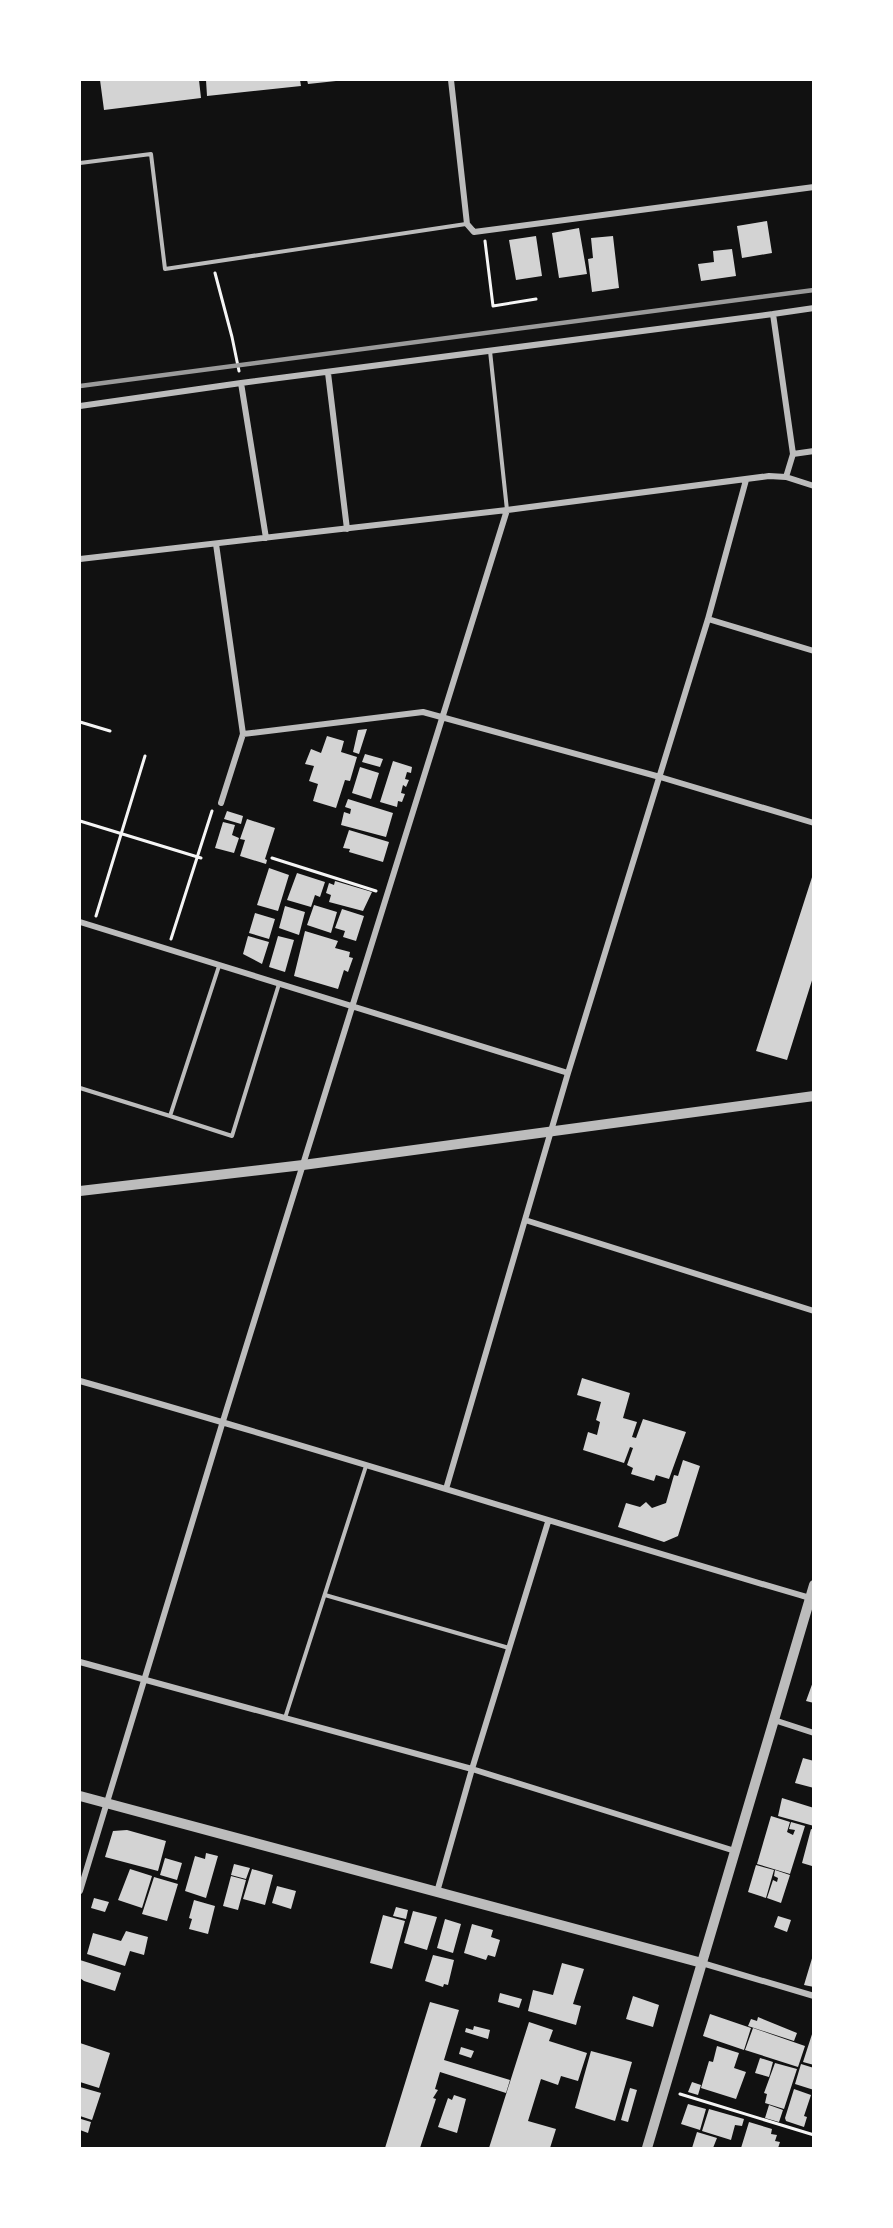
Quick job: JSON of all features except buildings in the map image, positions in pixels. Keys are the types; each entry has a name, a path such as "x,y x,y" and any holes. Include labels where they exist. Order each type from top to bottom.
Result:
{"street":[{"path":"451,80 467,224 474,232 813,187"},
{"path":"80,406 813,308"},
{"path":"773,314 793,454 786,477"},
{"path":"328,373 347,529"},
{"path":"241,384 266,538"},
{"path":"793,454 813,451"},
{"path":"80,559 746,480 786,477 813,486"},
{"path":"446,1489 568,1073 708,619 746,480"},
{"path":"80,1891 223,1421 354,1007 507,510"},
{"path":"216,544 243,734 221,803"},
{"path":"708,619 813,651"},
{"path":"243,734 423,712 660,777 813,823"},
{"path":"80,922 568,1073"},
{"path":"80,1191 303,1165 813,1096"},
{"path":"525,1220 813,1311"},
{"path":"80,1381 223,1421 548,1522 810,1598"},
{"path":"437,1892 472,1769 548,1522"},
{"path":"647,2148 813,1585"},
{"path":"80,1662 472,1769 735,1851"},
{"path":"774,1719 813,1732"},
{"path":"80,1796 702,1963 813,1996"}],"lane":[{"path":"80,164 151,154 165,269 467,224"},
{"path":"490,351 507,510"},
{"path":"170,1116 219,966"},
{"path":"80,1088 231,1136 279,984"},
{"path":"285,1718 366,1466"},
{"path":"325,1595 509,1648"}],"path":[{"path":"484,231 493,306 536,299"},
{"path":"212,262 232,337 241,384"},
{"path":"80,722 110,731"},
{"path":"93,926 145,756"},
{"path":"167,949 215,804 221,803"},
{"path":"80,821 199,858"},
{"path":"272,858 388,895"},
{"path":"680,2094 813,2135"}],"railway":[{"path":"80,386 814,290"}]}
